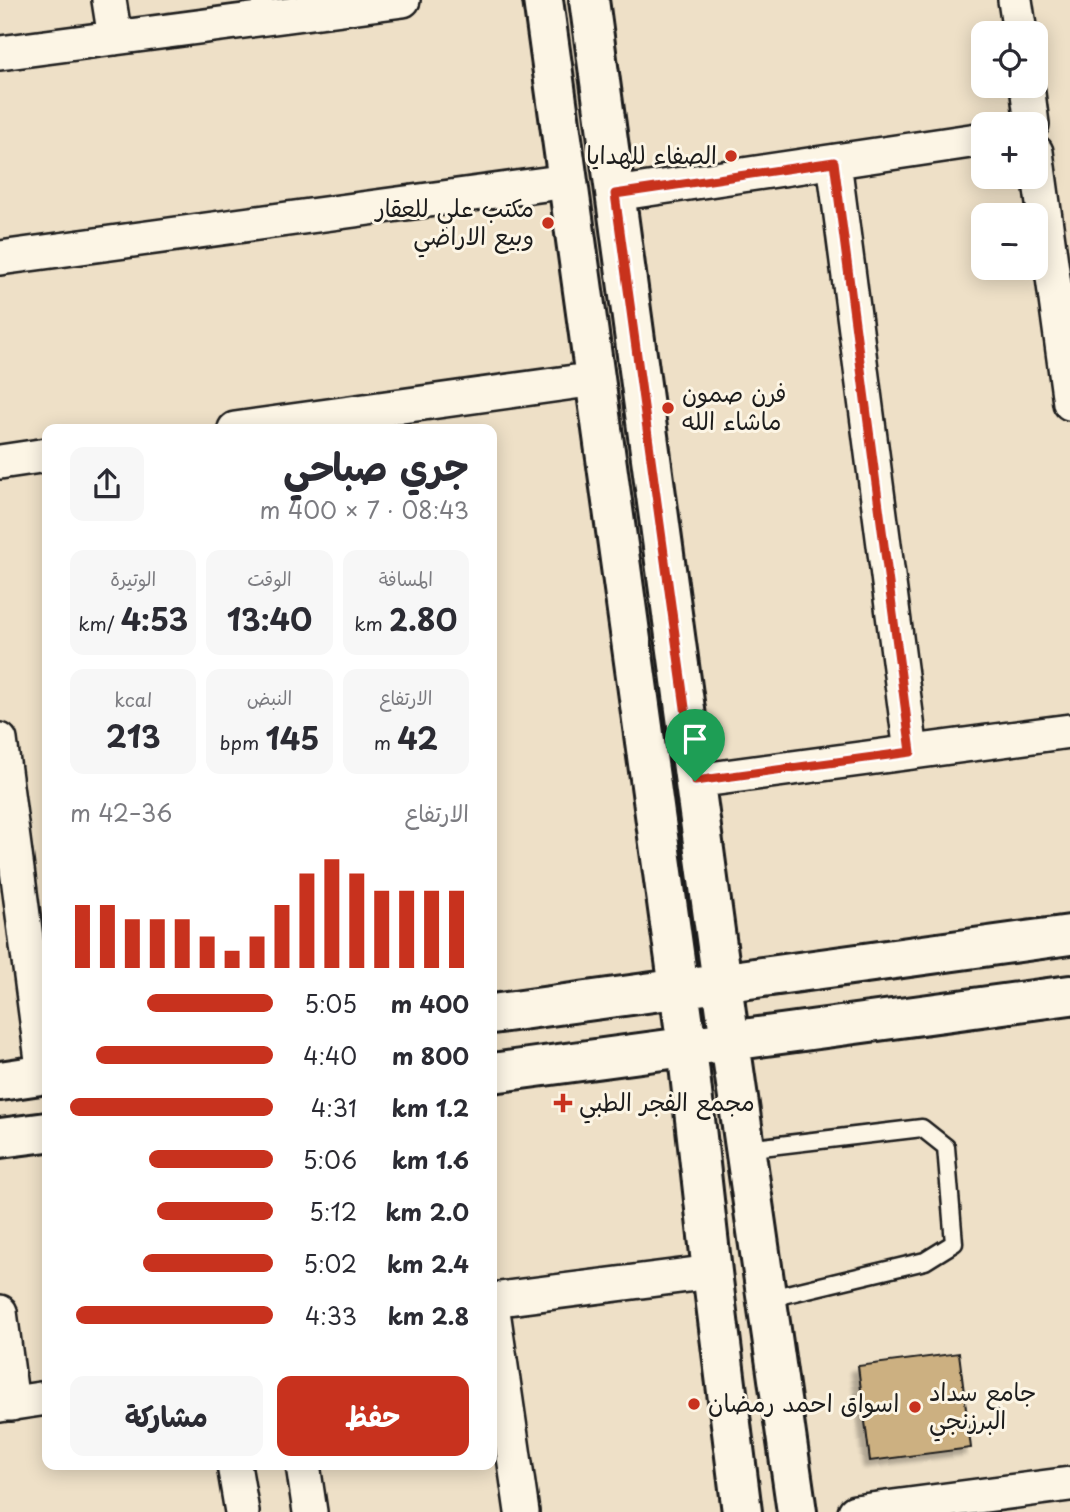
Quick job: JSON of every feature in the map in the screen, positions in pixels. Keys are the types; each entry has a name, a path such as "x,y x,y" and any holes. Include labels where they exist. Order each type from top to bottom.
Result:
{"street":[{"path":"110,0 115,38"},
{"path":"0,53 316,6 403,0"},
{"path":"544,0 687,1047 742,1512"},
{"path":"589,0 730,1042 797,1512"},
{"path":"1015,0 1018,21"},
{"path":"615,194 971,141"},
{"path":"834,162 911,752"},
{"path":"0,258 568,181"},
{"path":"1041,189 1070,403"},
{"path":"309,424 369,420 596,379"},
{"path":"0,462 42,456"},
{"path":"695,781 1070,731"},
{"path":"0,740 8,866 42,1052"},
{"path":"497,1013 1070,935"},
{"path":"497,1072 1070,995"},
{"path":"0,1081 42,1075"},
{"path":"0,1138 42,1133"},
{"path":"497,1301 712,1272"},
{"path":"0,1311 6,1405 42,1399"},
{"path":"497,1337 522,1512"},
{"path":"235,1470 242,1512"},
{"path":"304,1470 310,1512"},
{"path":"855,1512 1070,1484"}],"lane":[{"path":"745,1149 922,1128 946,1147 954,1243 925,1261 766,1299"}],"building":[{"name":"جامع سداد البرزنجي","path":"959,1353 971,1448 870,1461 858,1366"}],"place":[{"name":"الصفاء للهدايا","path":"731,156"},
{"name":"مكتب علي للعقار وبيع الاراضي","path":"548,223"},
{"name":"فرن صمون ماشاء الله","path":"668,408"},
{"name":"مجمع الفجر الطبي","path":"563,1103"},
{"name":"اسواق احمد رمضان","path":"694,1404"},
{"name":"جامع سداد البرزنجي","path":"915,1407"}],"route":[{"path":"834,162 911,752 695,781 615,194 834,162"}]}
